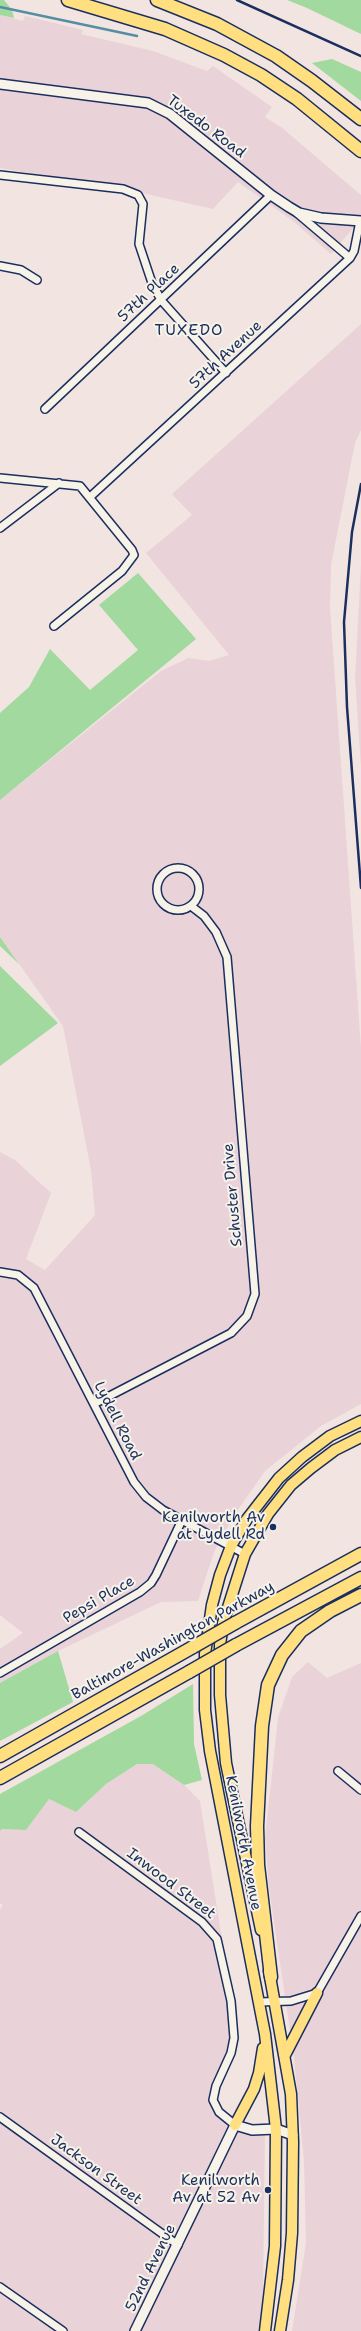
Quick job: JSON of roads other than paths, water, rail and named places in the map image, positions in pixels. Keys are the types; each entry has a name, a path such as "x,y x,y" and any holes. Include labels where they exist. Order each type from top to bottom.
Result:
{"highway":[{"path":"68,0 165,29 224,55 261,75 297,100 361,152"},
{"path":"157,0 217,24 270,52 312,81 361,120"},
{"name":"Baltimore-Washington Parkway","path":"0,1756 361,1554"},
{"path":"0,1778 236,1645 361,1578"},
{"path":"270,1977 258,1865 257,1826 262,1726 268,1685 282,1655 301,1631 330,1611 361,1595"}],"main road":[{"name":"Tuxedo Road","path":"0,84 142,102 159,108 196,134 271,195 293,209 321,218 360,221"},
{"name":"Kenilworth Avenue","path":"265,2331 275,2246 276,2129 265,2034 210,1751 205,1710 205,1662 209,1622 220,1575 231,1546 263,1497 302,1457 330,1436 361,1421"},
{"name":"Kenilworth Avenue","path":"280,2331 288,2280 291,2241 293,2135 291,2094 276,2002 226,1763 220,1695 220,1645 223,1623 245,1554 268,1514 291,1485 335,1450 361,1437"},
{"path":"285,2055 317,1993"},
{"path":"265,2034 260,2073 254,2089 235,2125 252,2130 276,2129 293,2135"},
{"name":"52nd Avenue","path":"135,2331 235,2125"}],"street":[{"path":"0,175 123,189 138,195 143,204 140,225 141,252 148,275 161,300 226,373"},
{"name":"57th Place","path":"45,409 271,195"},
{"name":"Tuxedo Road","path":"293,209 350,258"},
{"name":"57th Avenue","path":"90,497 350,258 354,251 360,221"},
{"path":"0,266 21,270 37,280"},
{"path":"0,478 80,486 129,546 134,555 122,571 54,626"},
{"path":"0,528 59,483"},
{"path":"173,868 184,868 192,872 197,878 199,888 198,895 191,906 184,909 175,910 168,907 160,899 157,888 159,880 167,871 173,868"},
{"name":"Schuster Drive","path":"94,1404 231,1333 247,1316 255,1294 227,957 216,932 191,906"},
{"name":"Lydell Road","path":"0,1272 18,1275 34,1288 134,1482 146,1497 163,1510 245,1554"},
{"name":"Pepsi Place","path":"0,1673 140,1592 151,1583 182,1520"},
{"path":"338,1771 361,1790"},
{"name":"Inwood Street","path":"79,1832 202,1922 217,1939 231,2001 234,2038 231,2053 216,2086 213,2100 219,2112 235,2125"},
{"path":"259,2002 290,2001 317,1993 361,1916"},
{"name":"Jackson Street","path":"0,2117 178,2245"},
{"path":"0,2287 63,2331"}],"waterway":[{"path":"0,7 137,36"}],"railway":[{"path":"237,0 361,56"},
{"path":"361,484 352,532 344,622 347,707 361,888"}],"place":[{"name":"Kenilworth Av at Lydell Rd","path":"273,1527"},
{"name":"Kenilworth Av at 52 Av","path":"268,2190"}],"district":[{"name":"TUXEDO","path":"189,331"}]}
